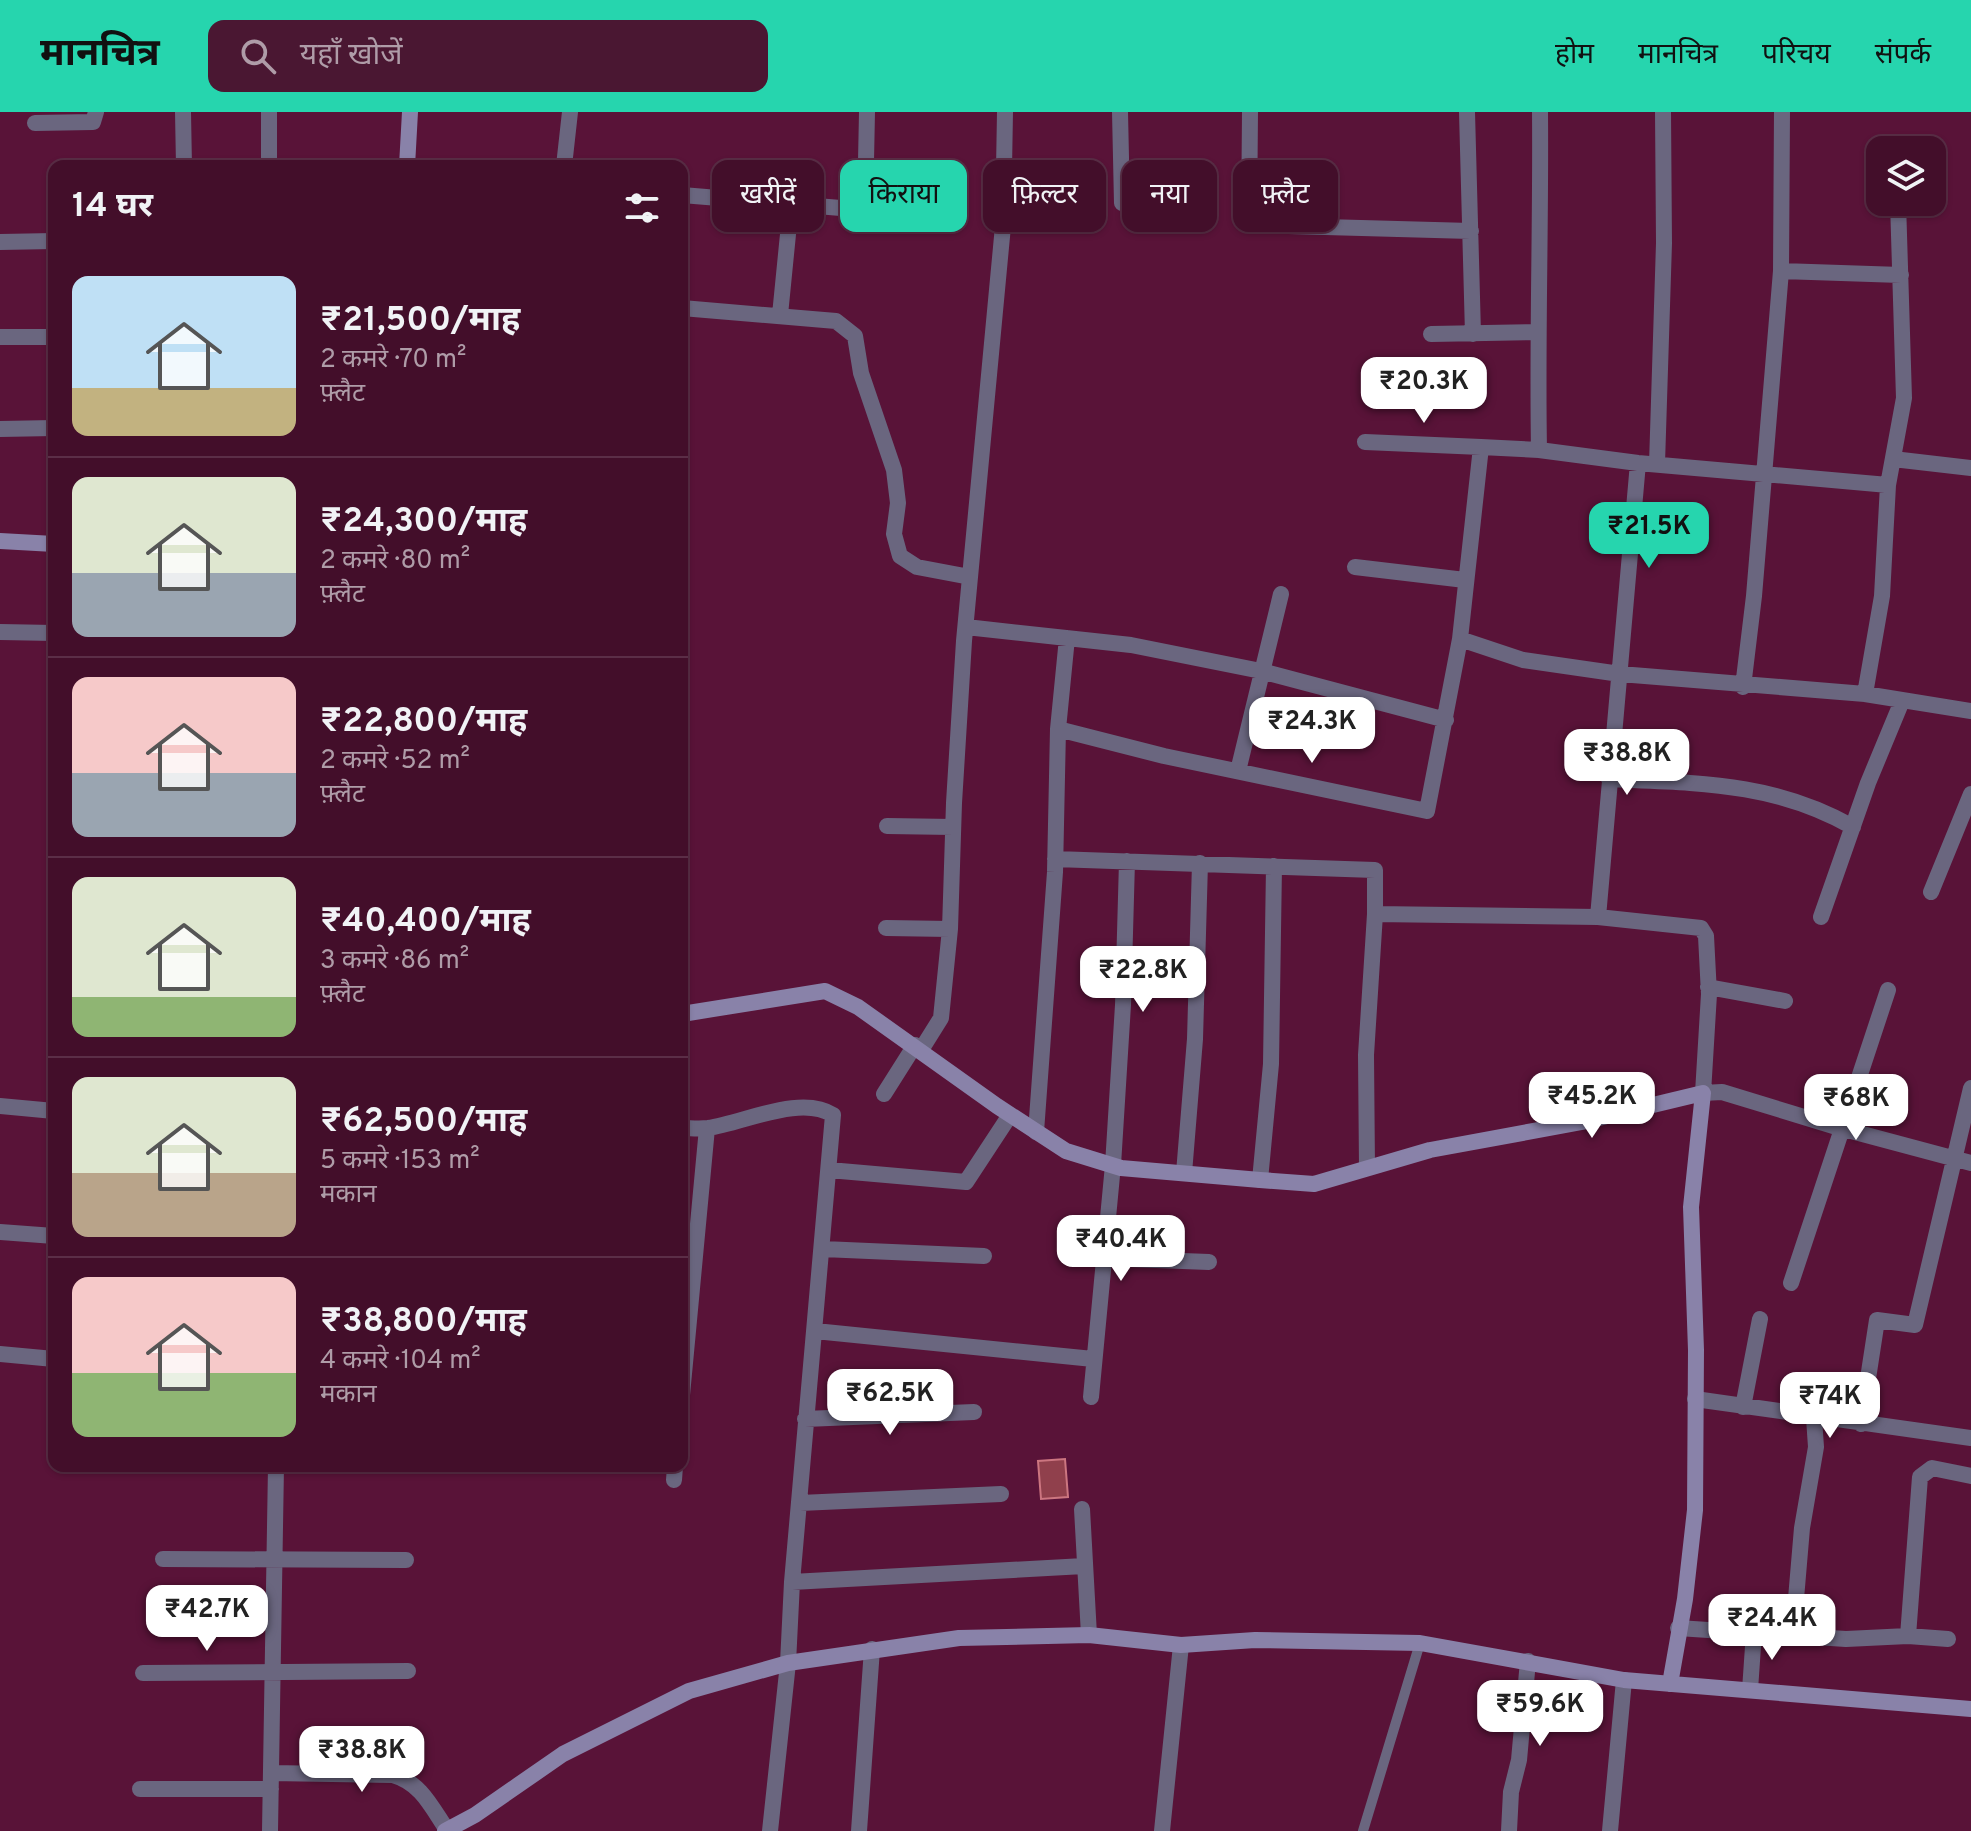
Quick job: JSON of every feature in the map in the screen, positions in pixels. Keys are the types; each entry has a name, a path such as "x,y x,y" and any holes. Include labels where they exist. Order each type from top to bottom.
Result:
{"street":[{"path":"35,123 93,122 96,112"},
{"path":"183,112 184,160"},
{"path":"269,112 269,160"},
{"path":"407,160 410,112"},
{"path":"565,160 570,112"},
{"path":"866,160 867,112"},
{"path":"884,1094 941,1018 950,929 953,827 966,627 1003,226 1005,112"},
{"path":"1120,112 1122,203"},
{"path":"1250,112 1249,225 1471,231"},
{"path":"1467,112 1473,334"},
{"path":"1539,450 1540,112"},
{"path":"1657,464 1664,243 1663,112"},
{"path":"1743,687 1781,271 1782,112"},
{"path":"688,195 712,197"},
{"path":"1865,694 1882,596 1888,485 1904,398 1899,216"},
{"path":"780,315 788,232"},
{"path":"0,242 48,241"},
{"path":"1781,271 1901,275"},
{"path":"688,308 836,321 855,336 861,373 894,470 898,503 894,534 900,556 917,567 970,577"},
{"path":"1431,334 1537,332"},
{"path":"0,337 48,337"},
{"path":"0,429 48,428"},
{"path":"1365,442 1539,450 1638,463 1888,485"},
{"path":"1058,729 1164,756 1427,811 1460,639 1481,447"},
{"path":"1893,459 1971,468"},
{"path":"1598,917 1638,463"},
{"path":"0,541 48,544"},
{"path":"1355,567 1465,580"},
{"path":"1238,771 1281,594"},
{"path":"966,627 1131,645 1261,671 1446,720"},
{"path":"0,632 48,633"},
{"path":"1036,1132 1055,859 1058,729 1067,638"},
{"path":"1460,639 1523,660 1620,674 1743,687 1865,694 1971,711"},
{"path":"1821,917 1868,783 1902,701"},
{"path":"1609,779 1694,783 1776,793 1827,812 1853,827"},
{"path":"1931,892 1971,794"},
{"path":"887,826 953,827"},
{"path":"1055,859 1375,870 1366,1055 1367,1168"},
{"path":"1091,1397 1113,1165 1123,1005 1127,861"},
{"path":"1184,1173 1195,1039 1200,863"},
{"path":"1260,1180 1271,1064 1274,866"},
{"path":"1375,914 1598,917 1701,928 1706,936 1708,987 1703,1093 1691,1207 1695,1510 1685,1599 1670,1684"},
{"path":"886,928 950,929"},
{"path":"1708,987 1785,1001"},
{"path":"1791,1283 1888,990"},
{"path":"688,1013 825,991 858,1007 1066,1151 1113,1165 1314,1184 1430,1150 1582,1122 1703,1093 1722,1092 1963,1161"},
{"path":"1861,1424 1877,1320 1915,1325 1963,1161 1971,1088"},
{"path":"0,1106 48,1110"},
{"path":"688,1128 707,1128 794,1108 823,1109 833,1115 805,1419 788,1663 770,1831"},
{"path":"829,1170 966,1182 1010,1115"},
{"path":"688,1331 707,1128"},
{"path":"0,1232 48,1236"},
{"path":"823,1249 984,1256"},
{"path":"1103,1258 1209,1262"},
{"path":"1743,1407 1760,1319"},
{"path":"815,1331 1093,1359"},
{"path":"0,1354 48,1358"},
{"path":"1695,1399 1971,1438"},
{"path":"805,1419 974,1412"},
{"path":"1793,1634 1802,1528 1816,1447 1814,1418"},
{"path":"1908,1636 1920,1477 1932,1468 1971,1476"},
{"path":"270,1831 276,1472"},
{"path":"800,1503 1001,1494"},
{"path":"1082,1509 1089,1635"},
{"path":"163,1559 406,1560"},
{"path":"792,1582 1084,1566"},
{"path":"1678,1628 1846,1639 1908,1636 1948,1639"},
{"path":"1750,1690 1754,1632"},
{"path":"140,1789 393,1775 416,1783 446,1830 475,1815 563,1754 689,1691 788,1663 959,1638 1089,1635 1181,1645 1255,1640 1420,1643 1624,1680 1971,1709"},
{"path":"1162,1831 1181,1645"},
{"path":"859,1831 872,1649"},
{"path":"1509,1831 1528,1661"},
{"path":"143,1673 408,1671"},
{"path":"1610,1831 1624,1680"}],"lane":[{"path":"1363,1831 1420,1643"}],"building":[{"path":"1065,1459 1068,1497 1041,1499 1038,1461"}]}
